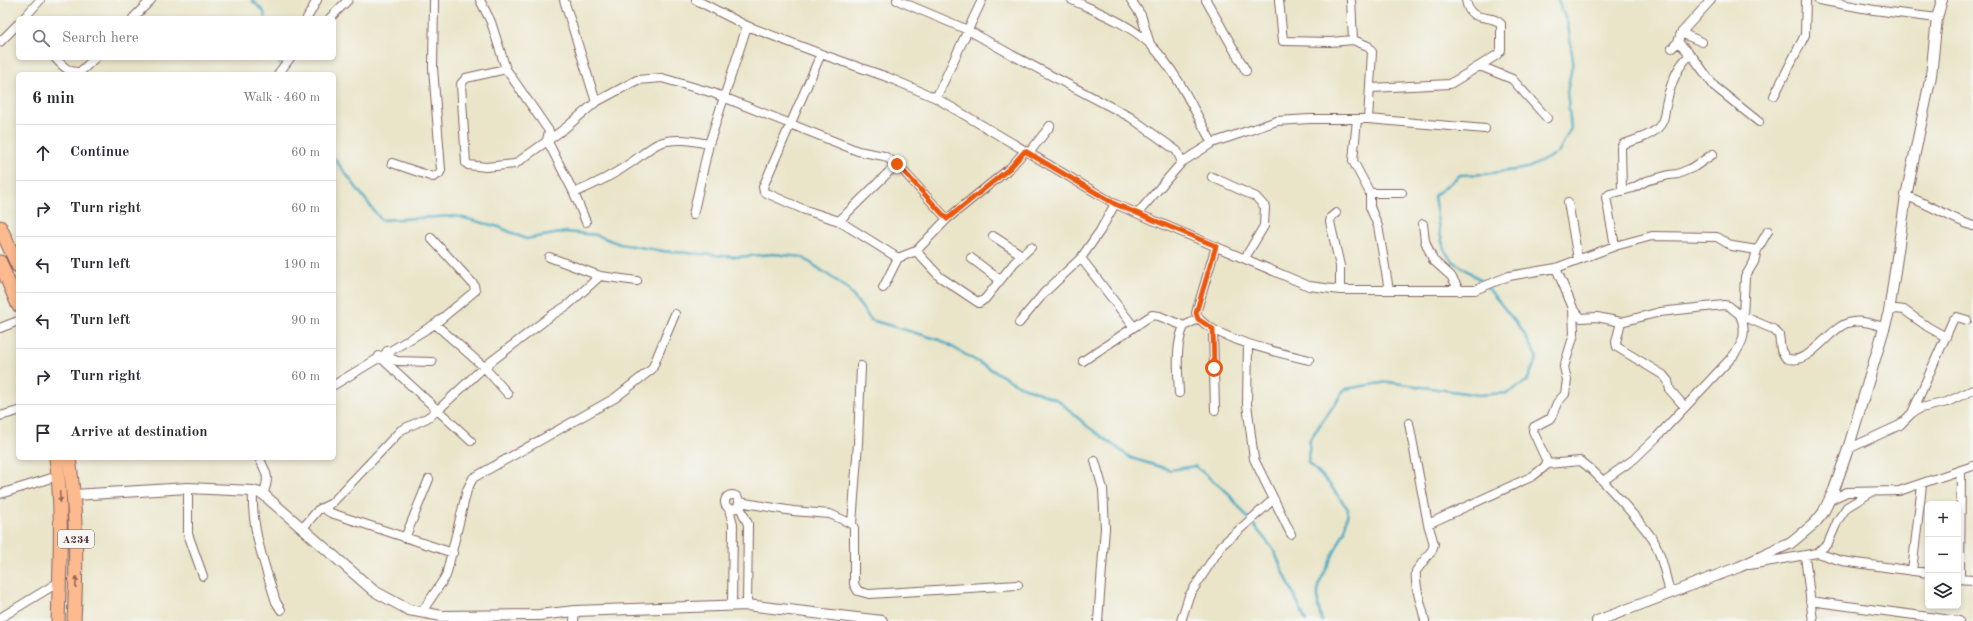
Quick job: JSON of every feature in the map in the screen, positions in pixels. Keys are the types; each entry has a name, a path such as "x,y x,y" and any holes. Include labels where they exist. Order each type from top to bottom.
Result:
{"highway":[{"path":"0,227 16,256"},
{"path":"0,262 16,300"},
{"name":"A234","path":"56,460 61,532 58,621"},
{"name":"A234","path":"69,460 74,494 76,577 74,621"}],"street":[{"path":"26,16 40,0"},
{"path":"136,16 151,0"},
{"path":"308,16 316,0"},
{"path":"332,16 348,0"},
{"path":"392,163 433,176 439,174 441,170 433,68 434,0"},
{"path":"480,0 491,22 506,70 549,131 547,140 574,193 586,222"},
{"path":"564,0 596,102"},
{"path":"696,0 747,26 887,77 936,98 1115,204 1309,286 1340,290 1475,290 1509,276 1556,268 1615,246 1652,236 1717,237 1732,246 1757,250"},
{"path":"897,0 968,30 1025,62 1130,117 1176,151 1182,162"},
{"path":"936,98 982,0"},
{"path":"1072,0 1117,21 1150,44 1175,74 1212,143"},
{"path":"1131,0 1141,15 1150,44"},
{"path":"1206,0 1246,72"},
{"path":"1279,0 1283,41 1331,42 1353,40 1368,46 1372,52 1368,119"},
{"path":"1351,0 1353,40"},
{"path":"1371,88 1450,84 1480,66 1501,50 1501,24 1498,21 1473,14 1468,8 1466,0"},
{"path":"1711,0 1681,33 1675,45 1688,52 1714,86 1759,122"},
{"path":"1774,96 1805,35 1806,0"},
{"path":"1819,0 1874,10 1937,18"},
{"path":"1598,621 1739,567 1791,543 1815,523 1830,500 1848,449 1889,312 1906,196 1931,76 1937,18 1942,0"},
{"path":"0,42 16,26"},
{"path":"693,215 709,144 725,99 747,26"},
{"path":"1681,33 1702,42"},
{"path":"1622,191 1621,148 1623,144 1643,138 1656,130 1663,122 1675,76 1678,68 1688,57 1688,52"},
{"path":"821,54 763,187 764,192 805,210 839,221 898,258"},
{"path":"56,60 66,69 74,72"},
{"path":"80,72 93,60"},
{"path":"280,72 289,60"},
{"path":"1480,66 1512,79 1547,118"},
{"path":"506,70 466,78 461,84 466,163 468,165 486,167 515,164 526,158 547,140 564,129 596,102 637,80 662,78 713,93 858,151 884,156 897,164 947,219"},
{"path":"1357,119 1353,161 1370,193 1370,207 1378,226 1389,290"},
{"path":"1138,213 1182,162 1212,143 1277,121 1368,119 1484,129"},
{"path":"882,288 898,258 916,251 947,219 1010,168 1027,152 1050,126"},
{"path":"574,193 592,186 628,165 660,143 672,140 689,140 709,144"},
{"path":"1615,246 1606,197 1610,194 1633,188 1646,181 1678,174 1694,167 1713,154"},
{"path":"839,221 897,164"},
{"path":"1212,177 1256,197 1265,207 1264,226 1245,258"},
{"path":"1370,193 1402,193"},
{"path":"1906,196 1973,226"},
{"path":"1568,202 1578,259"},
{"path":"1019,323 1044,293 1081,258 1100,231 1115,204"},
{"path":"1336,213 1331,217 1330,222 1340,266 1340,290"},
{"path":"1423,224 1425,241 1433,260 1451,276 1460,291"},
{"path":"1603,481 1634,459 1705,388 1740,347 1745,336 1741,315 1745,277 1754,262 1757,250 1768,230"},
{"path":"993,236 1022,255"},
{"path":"336,383 387,351 404,344 435,324 475,291 474,285 432,238"},
{"path":"1216,246 1196,313 1198,319 1213,329 1248,344 1309,360"},
{"path":"916,251 940,277 974,302 979,303 985,299 1022,255 1031,247"},
{"path":"549,257 600,276 637,281"},
{"path":"971,258 1000,280"},
{"path":"1081,258 1134,327"},
{"path":"1556,268 1573,308 1582,318 1596,317 1621,322 1660,312 1718,305 1729,306 1741,315 1755,320 1776,332 1779,335 1781,350 1786,358 1794,360 1803,357 1828,338 1838,327 1847,323 1864,322 1884,326"},
{"path":"303,528 318,510 332,503 401,430 427,418 438,410 484,367 552,315 568,305 600,276"},
{"path":"1548,464 1533,431 1534,427 1551,418 1557,403 1566,394 1567,380 1564,367 1574,334 1573,308"},
{"path":"1889,312 1896,309 1904,310 1928,327 1946,337"},
{"path":"422,613 446,576 467,490 473,478 615,398 652,369 675,314"},
{"path":"1083,361 1152,315 1159,316 1184,326 1198,319"},
{"path":"1912,413 1955,318 1957,317 1967,320"},
{"path":"1744,325 1755,320"},
{"path":"0,328 16,322"},
{"path":"1621,322 1616,342 1617,347 1663,375 1668,381 1670,390 1685,407"},
{"path":"435,324 484,367 508,394"},
{"path":"1179,393 1178,356 1184,326"},
{"path":"1213,329 1216,410"},
{"path":"1248,344 1247,404 1254,459 1291,534"},
{"path":"387,351 391,358 397,361 432,362"},
{"path":"379,356 471,441"},
{"path":"861,366 858,443 852,524 854,528 854,584 858,591 869,594 1018,586"},
{"path":"1848,449 1900,425 1912,413 1921,408 1947,402 1973,390"},
{"path":"0,416 16,412"},
{"path":"1408,423 1428,524 1434,544 1432,550 1416,571 1415,578 1425,621"},
{"path":"260,460 268,483 258,492 252,508 260,545 276,602 281,610"},
{"path":"1095,461 1103,489 1105,528 1098,621"},
{"path":"1428,524 1533,476 1548,464 1580,461 1603,481 1651,536 1659,553 1670,594"},
{"path":"1830,500 1848,492 1899,491 1922,485 1973,466"},
{"path":"1959,573 1961,471"},
{"path":"0,494 58,476"},
{"path":"406,538 429,479"},
{"path":"1912,571 1922,485"},
{"path":"74,494 188,488 258,492 303,528 374,591 409,610 422,613 442,616 574,616 746,605 882,621"},
{"path":"188,488 188,534 203,576"},
{"path":"1739,567 1817,553 1828,543 1838,520 1847,507 1870,492"},
{"path":"732,605 733,524 729,509 724,503 728,496 735,496 748,524 746,605"},
{"path":"1181,621 1189,596 1228,538 1274,499"},
{"path":"739,504 830,514 852,524"},
{"path":"729,509 736,508 739,504"},
{"path":"323,508 331,513 452,552"},
{"path":"1817,553 1842,561 1925,573"},
{"path":"1805,556 1813,621"},
{"path":"1961,579 1973,580"},
{"path":"0,618 59,582"},
{"path":"1810,602 1959,621"}],"waterway":[{"path":"252,0 264,12 265,16"},
{"path":"1484,284 1449,257 1443,244 1439,228 1434,196 1460,175 1485,174 1528,168 1558,153 1571,128 1567,92 1573,61 1568,25 1558,0"},
{"path":"277,60 281,66"},
{"path":"336,161 381,220 456,216 499,227 526,239 566,232 596,235 620,244 663,251 738,257 773,254 802,257 847,288 871,320 940,340 1020,386 1058,400 1087,426 1131,458 1171,470 1195,466 1227,492 1273,549 1306,621"},
{"path":"1322,621 1318,606 1318,586 1345,530 1348,509 1327,481 1308,463 1310,439 1345,389 1388,382 1479,395 1508,393 1527,381 1537,358 1522,330 1487,287"}],"route":[{"path":"897,164 947,219 1010,168 1025,151 1115,204 1216,246 1196,313 1198,319 1213,329 1214,368"}]}
